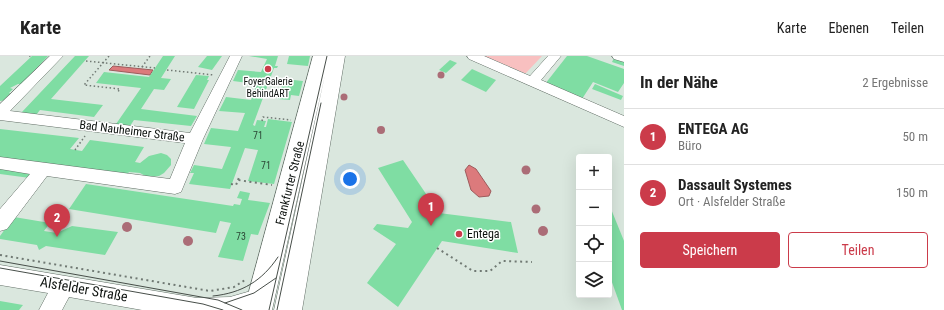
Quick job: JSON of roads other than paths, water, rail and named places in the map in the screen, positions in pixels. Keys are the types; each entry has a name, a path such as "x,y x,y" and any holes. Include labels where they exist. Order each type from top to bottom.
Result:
{"main road":[{"name":"Frankfurter Straße","path":"255,296 321,56"},
{"name":"Frankfurter Straße","path":"288,310 338,56"}],"street":[{"name":"Bad Nauheimer Straße","path":"6,109 57,56"},
{"name":"Bad Nauheimer Straße","path":"6,109 91,127 195,139 224,76 236,56"},
{"path":"473,56 624,122"},
{"path":"532,82 554,56"},
{"path":"618,56 624,58"},
{"path":"0,163 175,187 195,139"},
{"path":"0,223 23,199 44,168"},
{"name":"Alsfelder Straße","path":"0,275 197,309 222,310 238,307 255,296"},
{"path":"50,310 64,285"}],"tram line":[{"path":"269,310 327,56"},
{"path":"277,310 321,103"},
{"path":"213,296 242,289 265,273 278,257"},
{"path":"0,261 218,300 225,303"},
{"path":"0,268 203,304 223,310"},
{"path":"225,303 254,293 276,278"},
{"path":"225,303 242,310"}],"place":[{"name":"FoyerGalerie BehindART","path":"268,69"},
{"name":"ENTEGA AG","path":"431,226"},
{"name":"Entega","path":"459,234"},
{"name":"Dassault Systemes","path":"57,237"}]}
